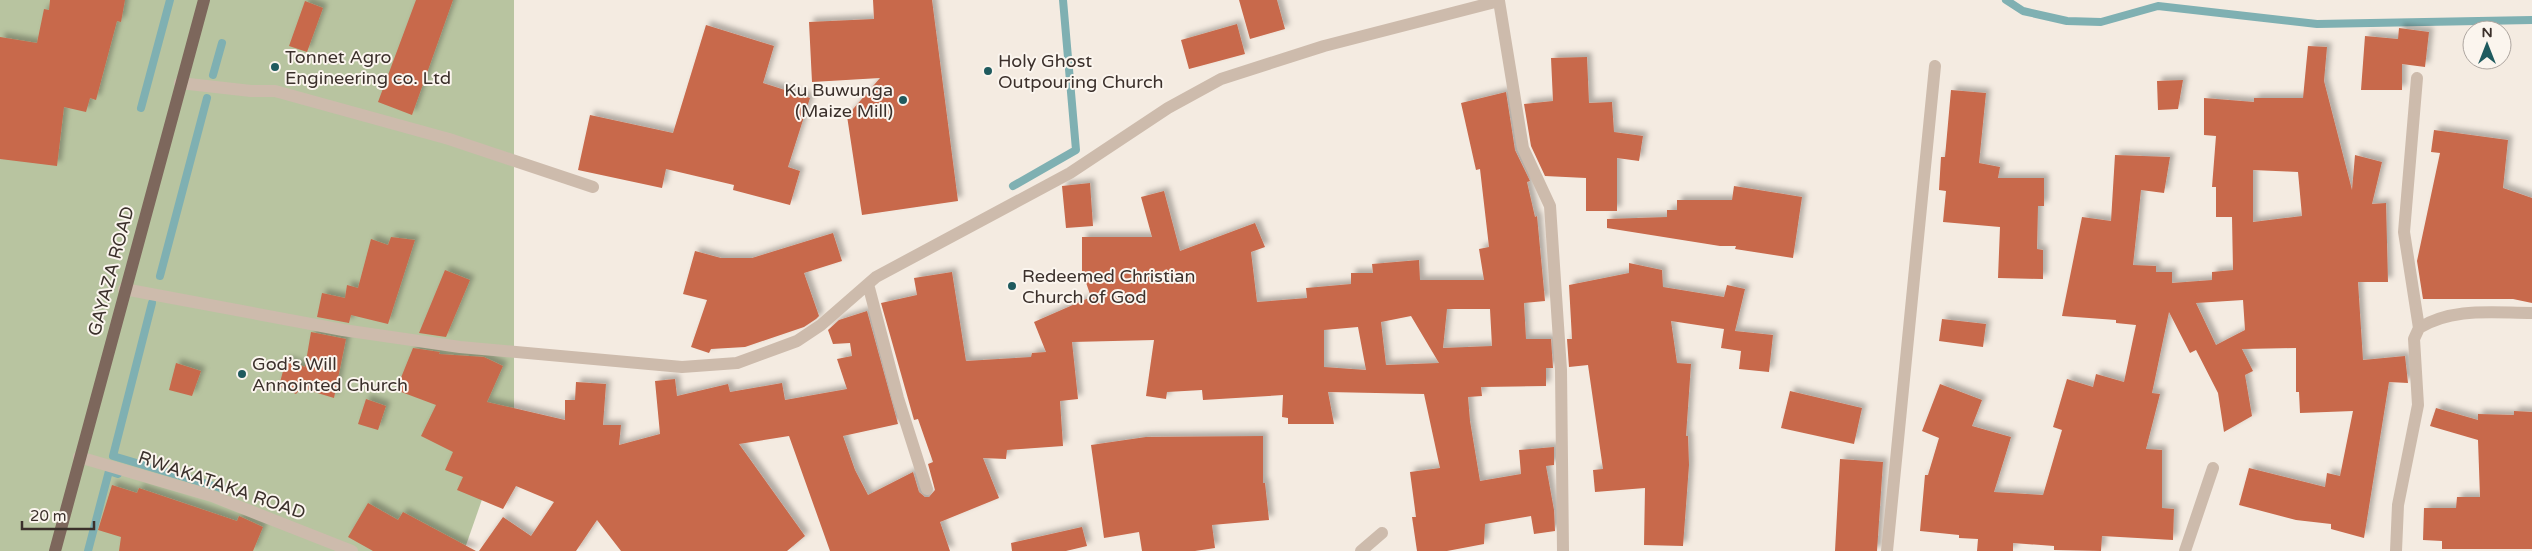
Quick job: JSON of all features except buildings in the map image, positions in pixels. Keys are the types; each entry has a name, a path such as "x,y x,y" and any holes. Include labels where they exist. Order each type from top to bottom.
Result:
{"main road":[{"name":"GAYAZA ROAD","path":"55,551 124,289 204,0"}],"street":[{"path":"124,289 343,330 414,340 682,367 737,363 797,341 822,325 876,277 1070,173 1168,108 1220,79 1324,46 1499,1 1523,148 1550,206 1561,370 1562,551"},
{"path":"1887,551 1935,66"},
{"path":"2396,551 2398,505 2418,405 2414,340 2419,328 2404,232 2417,78"},
{"path":"180,84 284,93 449,139 593,187"},
{"path":"868,284 898,398 927,489"},
{"path":"2419,328 2434,319 2453,313 2532,313"},
{"name":"RWAKATAKA ROAD","path":"79,457 212,496 352,551"},
{"path":"2186,551 2212,468"},
{"path":"1360,551 1382,533"}],"green space":[{"path":"0,0 514,0 514,408 464,551 0,551"}],"waterway":[{"path":"141,108 170,0"},
{"path":"1013,186 1076,150 1063,0"},
{"path":"2006,0 2023,11 2067,21 2101,22 2158,6 2317,24 2532,20"},
{"path":"213,75 222,43"},
{"path":"160,276 207,98"},
{"path":"152,303 113,456 224,489"},
{"path":"88,551 109,471 118,474"}],"place":[{"name":"Tonnet Agro Engineering co. Ltd","path":"275,67"},
{"name":"Holy Ghost Outpouring Church","path":"988,71"},
{"name":"Ku Buwunga (Maize Mill)","path":"903,100"},
{"name":"Redeemed Christian Church of God","path":"1012,286"},
{"name":"God’s Will Annointed Church","path":"242,374"}]}
